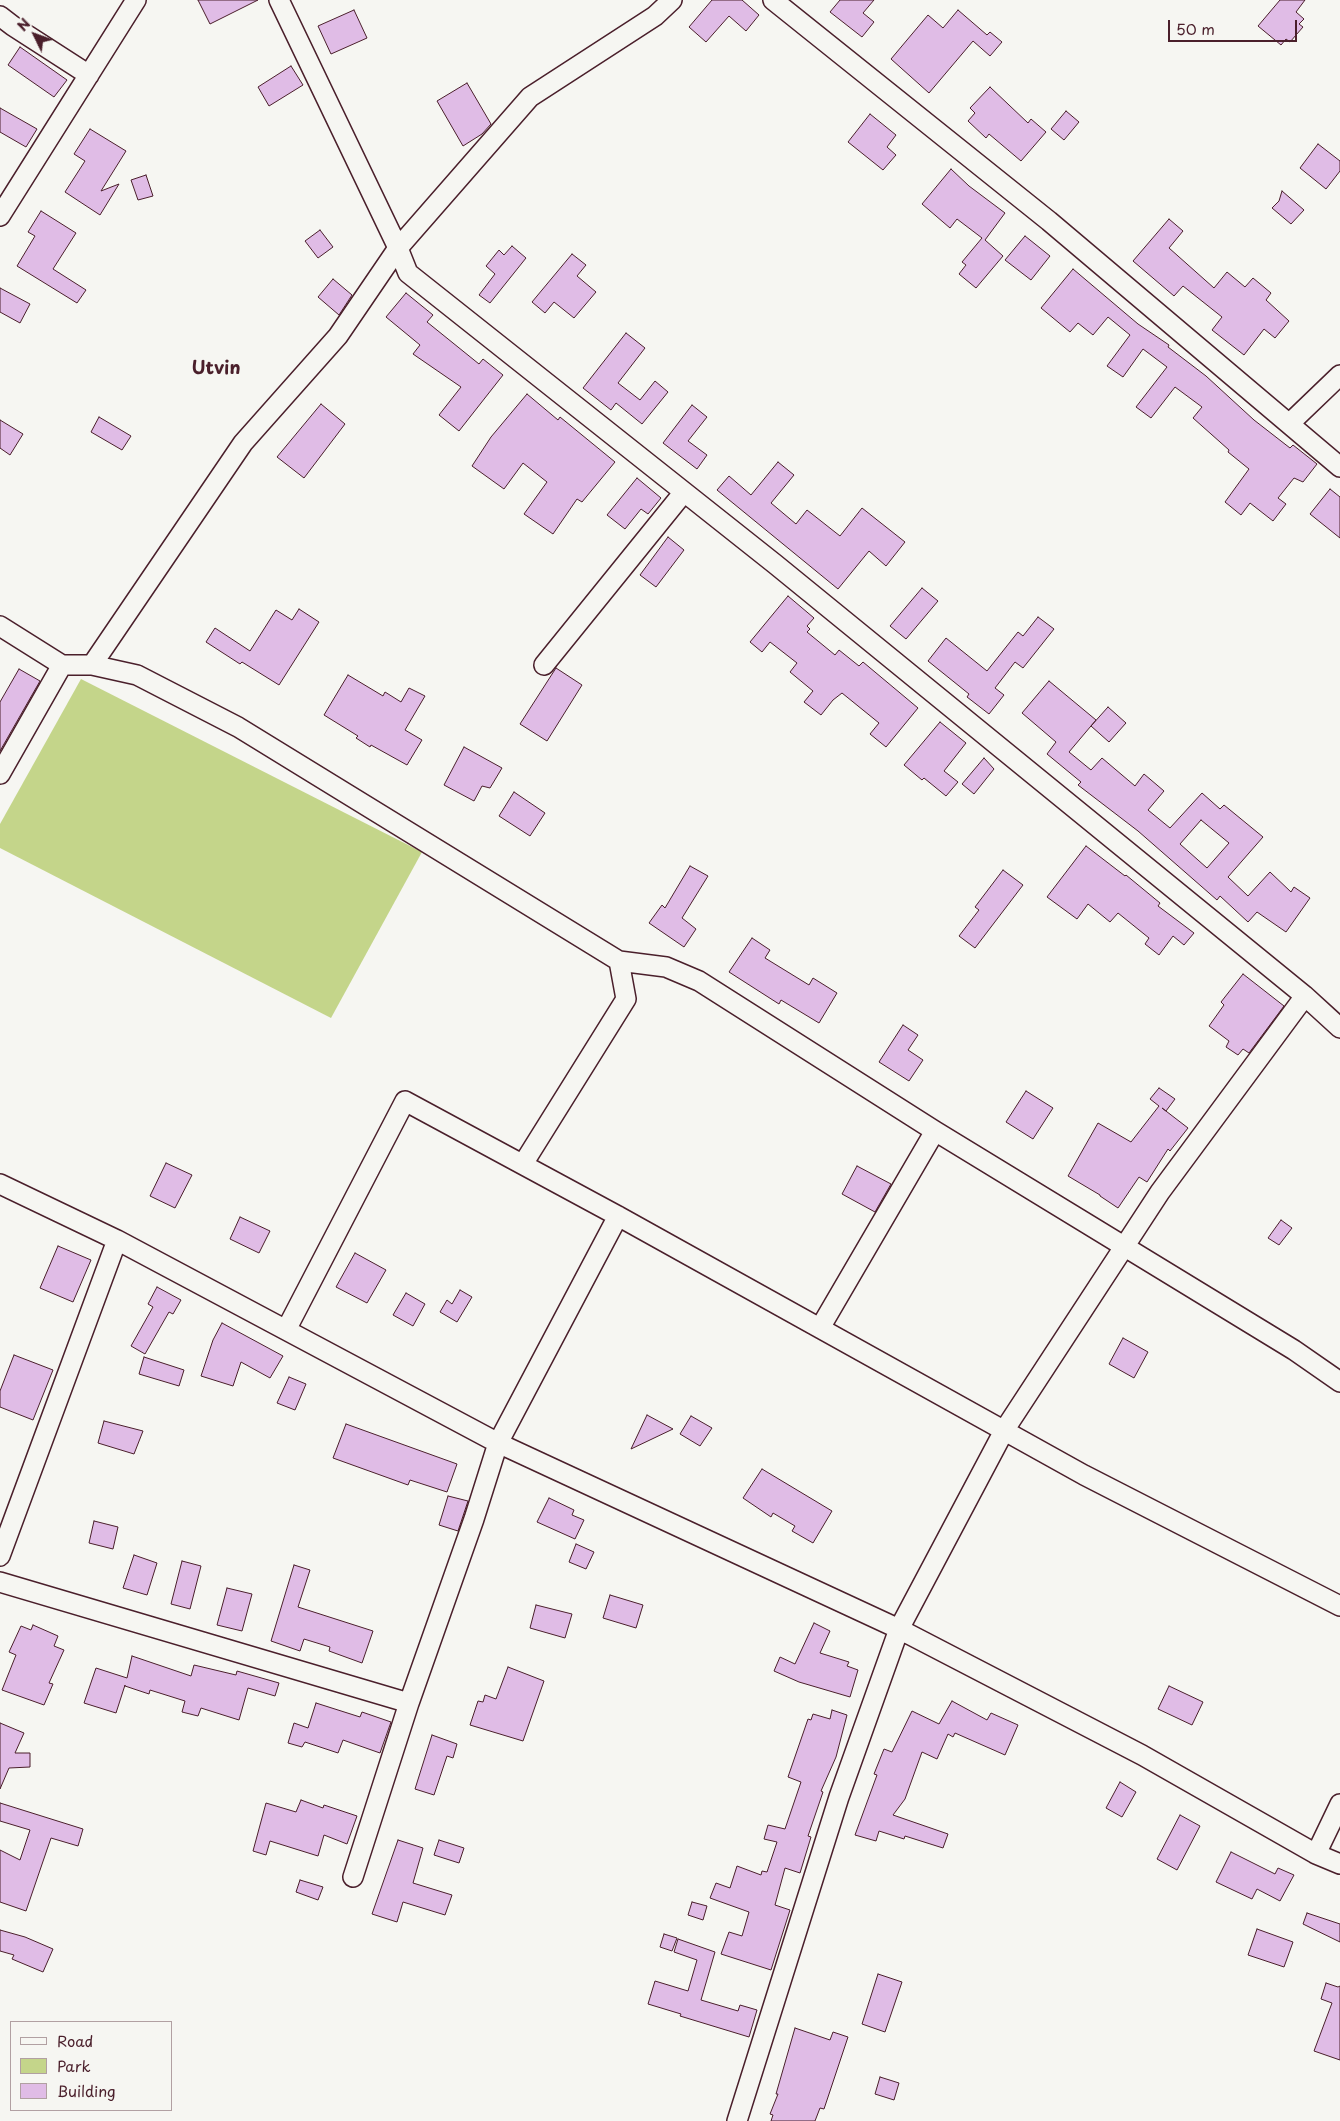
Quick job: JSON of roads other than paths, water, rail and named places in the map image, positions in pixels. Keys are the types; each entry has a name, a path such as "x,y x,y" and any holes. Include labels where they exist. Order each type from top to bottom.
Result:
{"street":[{"path":"0,216 136,0"},
{"path":"279,0 398,248 408,273 684,492 1305,996 1340,1028"},
{"path":"92,664 243,443 338,336 398,248 530,97 655,16 672,0"},
{"path":"774,0 1049,221 1340,467"},
{"path":"0,16 89,75"},
{"path":"1289,424 1340,375"},
{"path":"544,665 684,492"},
{"path":"0,626 62,665 92,664 137,676 238,727 619,961 666,967 698,981 935,1131 1294,1350 1340,1382"},
{"path":"0,774 62,665"},
{"path":"523,1164 626,999 619,961"},
{"path":"737,2121 838,1796 899,1629 1004,1431 1160,1192 1305,996"},
{"path":"286,1330 405,1101 618,1216 1084,1476 1340,1606"},
{"path":"820,1328 935,1131"},
{"path":"0,1184 117,1240 498,1443 899,1629 1142,1756 1316,1854 1340,1864"},
{"path":"353,1877 409,1703 474,1519 498,1443 618,1216"},
{"path":"0,1556 117,1240"},
{"path":"0,1582 409,1703"},
{"path":"1316,1854 1340,1804"}],"district":[{"name":"Utvin","path":"216,369"}]}
